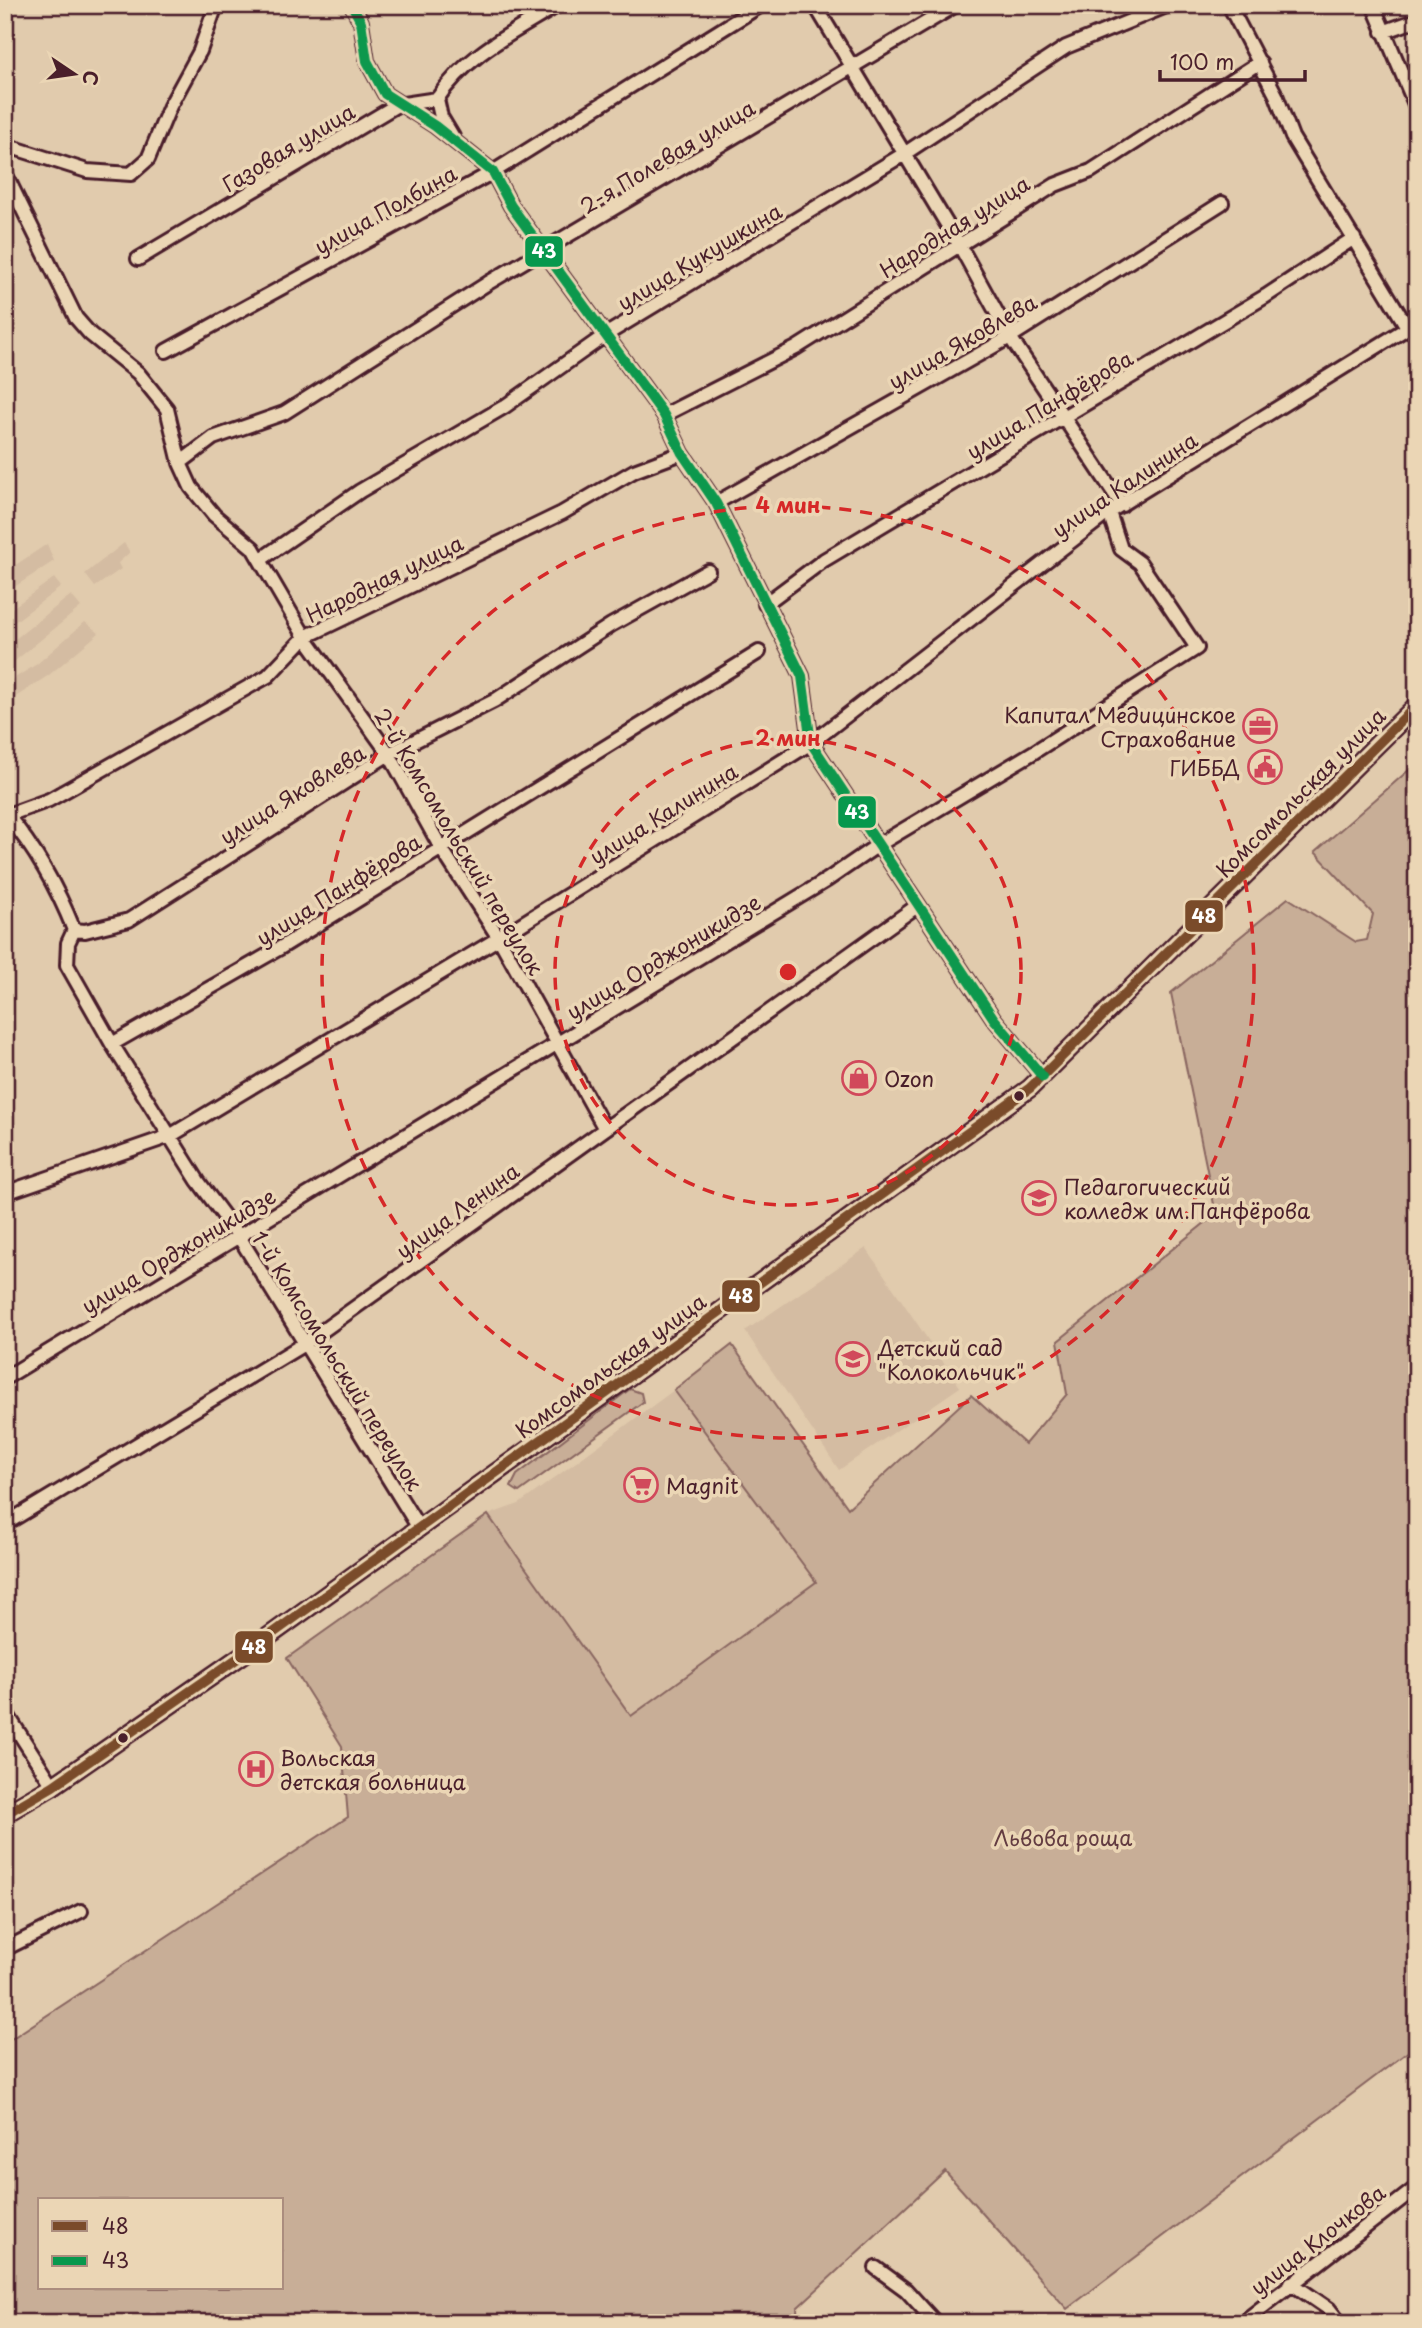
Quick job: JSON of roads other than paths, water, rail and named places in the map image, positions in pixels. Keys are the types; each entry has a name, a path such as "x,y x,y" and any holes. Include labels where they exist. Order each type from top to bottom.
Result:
{"main road":[{"name":"Комсомольская улица","path":"5,1814 53,1786 419,1528 1043,1077 1417,705"}],"street":[{"path":"5,145 87,171 131,174 148,159 170,106 200,51 216,5"},
{"path":"352,5 361,22 367,61 385,94 397,105 456,142 493,172 511,206 664,415 682,453 716,503 802,676 811,743 994,1019 1043,1077"},
{"path":"456,142 441,117 438,99 454,74 480,53 558,5"},
{"name":"улица Полбина","path":"166,351 493,172 761,5"},
{"path":"815,5 960,246 1010,337 1066,417 1122,505"},
{"name":"2-я Полевая улица","path":"180,463 213,438 284,413 488,283 546,251 956,5"},
{"name":"улица Кукушкина","path":"260,560 360,491 504,407 607,334 904,154 1066,47 1169,5"},
{"path":"1229,5 1260,62 1292,137 1354,238 1412,324"},
{"path":"1373,5 1417,109"},
{"path":"1383,32 1417,20"},
{"name":"Народная улица","path":"664,415 796,348 1055,185 1091,171 1260,62"},
{"name":"Газовая улица","path":"138,258 397,105 438,99"},
{"name":"2-й Комсомольский переулок","path":"5,173 76,318 90,334 138,373 167,409 180,463 191,487 214,515 253,548 305,637 389,754 441,848 499,938 605,1129"},
{"name":"улица Яковлева","path":"716,503 1010,337 1222,203"},
{"name":"улица Панфёрова","path":"765,604 824,560 1266,296 1354,238"},
{"name":"улица Калинина","path":"5,1193 170,1136 499,938 811,743 1109,512 1412,324"},
{"name":"Народная улица","path":"6,816 49,800 268,676 305,637 562,513 634,471 682,453"},
{"name":"улица Орджоникидзе","path":"5,1378 827,880 878,845 1034,752 1197,648 1140,563 1121,549 1109,512"},
{"name":"улица Яковлева","path":"74,930 85,931 129,920 389,754 494,701 611,625 708,571"},
{"name":"улица Панфёрова","path":"113,1044 280,948 759,652"},
{"path":"6,816 32,844 51,877 74,930"},
{"name":"улица Ленина","path":"5,1524 304,1344 917,906"},
{"name":"1-й Комсомольский переулок","path":"74,930 68,943 67,965 198,1181 239,1235 419,1528"},
{"path":"5,1711 53,1786"},
{"path":"5,1949 81,1911"},
{"name":"улица Клочкова","path":"1242,2323 1417,2187"},
{"path":"876,2268 906,2290 936,2323"},
{"path":"1291,2283 1329,2309 1340,2323"},
{"path":"1410,2323 1417,2317"}],"place":[{"name":"Капитал Медицинское Страхование","path":"1260,726"},
{"name":"ГИББД","path":"1265,767"},
{"name":"Ozon","path":"859,1078"},
{"name":"Педагогический колледж им.Панфёрова","path":"1039,1198"},
{"name":"Детский сад \"Колокольчик\"","path":"853,1359"},
{"name":"Magnit","path":"641,1485"},
{"name":"Вольская детская больница","path":"256,1769"}],"park label":[{"name":"Львова роща","path":"1063,1837"}]}
